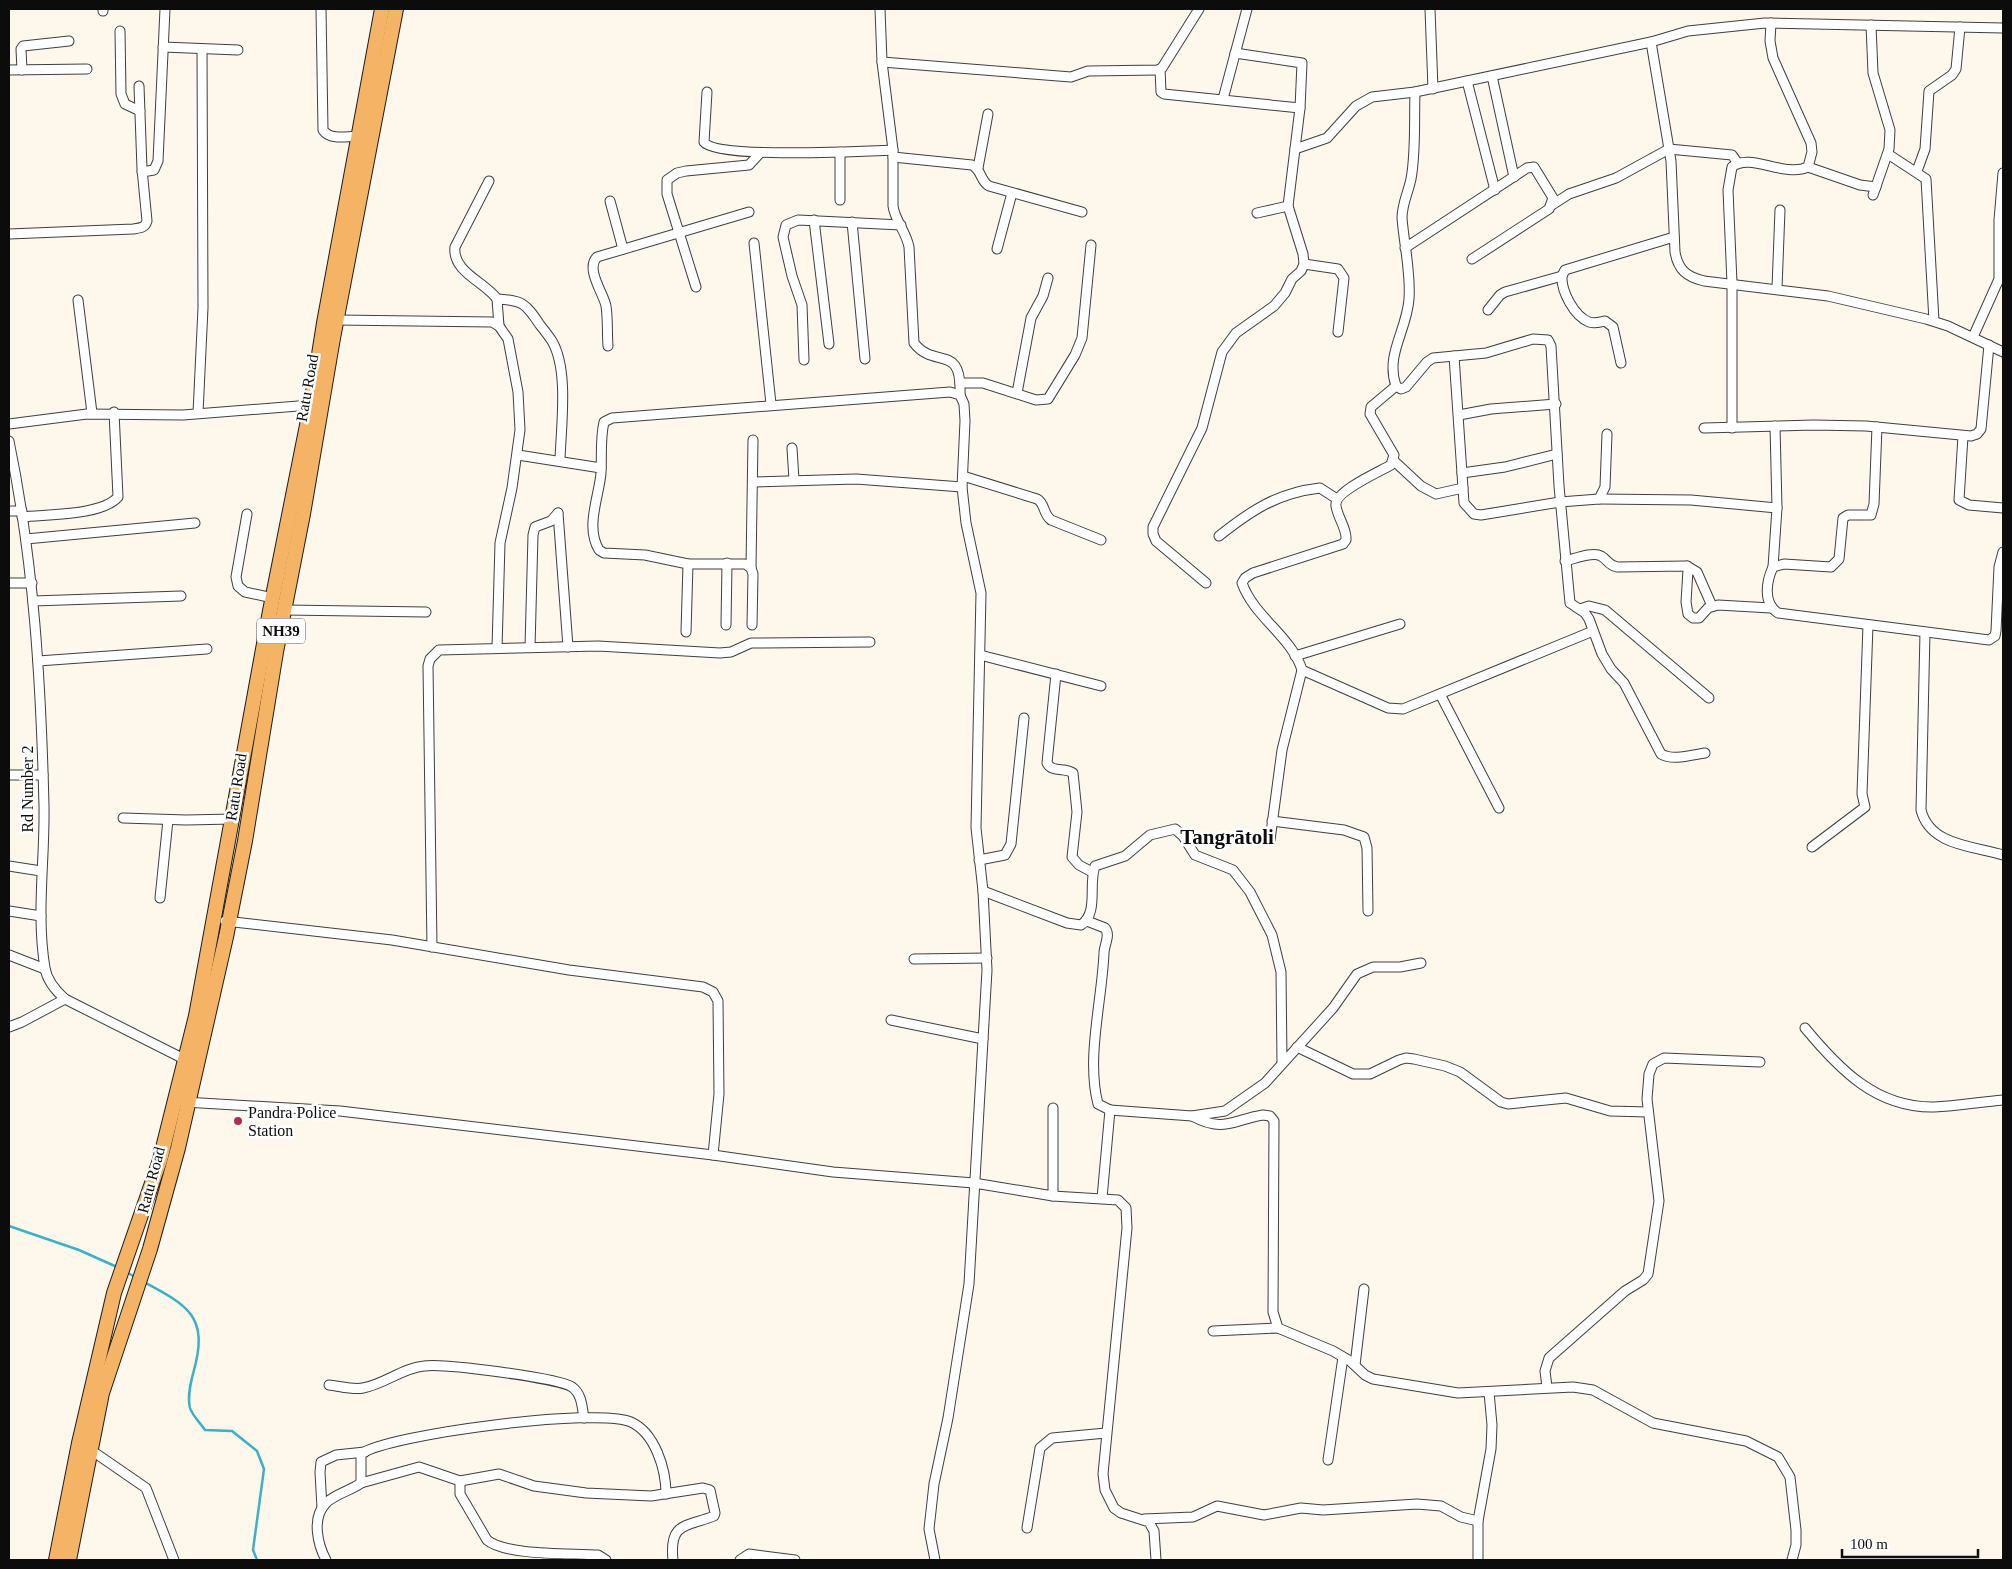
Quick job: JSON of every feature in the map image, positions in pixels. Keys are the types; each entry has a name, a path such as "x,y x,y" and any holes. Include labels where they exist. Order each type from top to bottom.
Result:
{"main road":[{"name":"Ratu Road","path":"56,1560 85,1446 150,1249 189,1102 222,920 233,819 273,598 311,405 324,323 382,9"},
{"name":"Ratu Road","path":"69,1560 85,1446 114,1293 160,1160 184,1059 245,841 337,320 396,9"}],"street":[{"path":"142,172 154,170 158,160 165,9"},
{"path":"321,9 323,130 332,137 360,136"},
{"path":"880,9 882,62 893,154 893,206 894,214 907,235 909,247 914,344 919,350 948,360 957,366 965,421 962,487 966,523 981,593 976,828 983,891 987,958 966,1300 948,1418 934,1484 929,1528 934,1560"},
{"path":"1199,9 1160,69 1161,92 1164,94 1300,108"},
{"path":"1223,99 1247,9"},
{"path":"1430,9 1432,89"},
{"path":"1771,24 1770,41 1773,58 1811,143 1812,152 1808,167"},
{"path":"1295,149 1327,138 1356,106 1372,97 1432,89 1651,42 1688,31 1771,24 2003,28"},
{"path":"1732,428 1732,282 1728,190 1732,167 1737,162 1744,161 1790,171 1808,167 1875,191 1888,154 1890,130 1873,73 1871,26"},
{"path":"1918,171 1925,149 1929,91 1952,75 1956,69 1960,27"},
{"path":"120,31 121,94 125,104 140,111"},
{"path":"22,70 21,49 23,46 69,41"},
{"path":"1651,42 1672,172 1676,261 1685,274 1704,281 1732,282 1828,296 1934,322 1973,337 2003,352"},
{"path":"163,47 238,50"},
{"path":"198,414 203,308 202,49"},
{"path":"1206,583 1156,541 1153,527 1202,428 1222,352 1236,333 1280,300 1292,278 1301,271 1304,264 1304,254 1288,206 1300,108 1302,63 1235,53"},
{"path":"882,62 1071,77 1088,71 1160,69"},
{"path":"9,70 87,70"},
{"path":"1492,76 1514,177"},
{"path":"1467,81 1495,190"},
{"path":"9,234 142,228 148,221 142,172 139,86"},
{"path":"707,92 704,136 707,146 760,153 840,152 893,154 972,165 978,168"},
{"path":"1415,92 1411,181 1402,206 1409,299 1393,358 1392,370 1396,386 1401,389 1406,388 1427,362 1433,358 1486,353 1533,339 1548,340 1551,346 1556,404 1560,502 1570,604 1589,619 1602,654 1611,669 1624,684 1661,754 1666,757 1705,753"},
{"path":"988,114 978,168 984,183 1012,193 1082,212"},
{"path":"1472,259 1569,194 1616,178 1669,149 1732,155 1737,162"},
{"path":"840,152 840,200"},
{"path":"696,287 665,187 670,176 696,169 749,165 760,153"},
{"path":"1888,154 1918,171 1926,179 1928,186 1934,322"},
{"path":"1405,248 1514,177 1534,167 1553,198 1552,205"},
{"path":"1973,337 1999,279 1999,220 2003,173"},
{"path":"489,181 455,247 454,254 460,266 497,299 512,300 527,306 552,342 560,365 562,382 560,460"},
{"path":"997,249 1012,193"},
{"path":"610,201 623,249"},
{"path":"1257,213 1288,206"},
{"path":"1777,288 1780,210"},
{"path":"608,346 606,308 597,286 593,265 597,258 749,212"},
{"path":"804,360 802,306 788,261 783,230 786,225 791,221 814,220 901,225"},
{"path":"814,220 829,344"},
{"path":"852,222 865,359"},
{"path":"1488,310 1500,295 1562,276 1566,270 1674,236"},
{"path":"754,243 771,404"},
{"path":"960,383 983,382 1036,400 1048,399 1076,355 1084,322 1091,245"},
{"path":"1304,264 1338,269 1342,272 1344,278 1338,332"},
{"path":"1562,276 1565,291 1574,309 1588,321 1594,323 1605,321 1613,327 1621,363"},
{"path":"1017,393 1031,318 1043,296 1048,278"},
{"path":"497,299 499,326"},
{"path":"78,300 92,414"},
{"path":"337,320 492,322 499,326 508,339 518,392 520,430 518,455 500,543 497,648"},
{"path":"1704,428 1775,426 1877,427 1963,436 1977,434 1981,428 1989,345"},
{"path":"1454,356 1464,504 1474,514 1481,515 1560,502 1600,499 1691,500 1777,508"},
{"path":"1270,840 1282,750 1291,708 1302,678 1302,670 1295,656 1247,596 1242,583 1245,578 1253,573 1342,544 1346,540 1347,533 1335,506 1336,499 1343,492 1390,465 1393,460 1394,455 1372,422 1370,414 1371,407 1396,386"},
{"path":"751,568 745,564 688,564 645,555 604,553 599,550 594,538 594,511 601,468 602,430 607,419 771,404 950,392 960,395"},
{"path":"1459,415 1491,409 1556,404"},
{"path":"9,424 114,412 166,415 198,414 311,405"},
{"path":"9,511 22,514 92,510 113,503 118,498 114,412"},
{"path":"1771,608 1767,596 1773,567 1777,508 1775,426"},
{"path":"1773,567 1784,564 1831,567 1837,563 1843,518 1848,515 1871,516 1873,510 1877,427"},
{"path":"1600,499 1605,487 1607,434"},
{"path":"1963,436 1959,500 1969,505 2003,508"},
{"path":"752,625 753,440"},
{"name":"Rd Number 2","path":"9,441 32,583 38,662 44,808 41,916 45,969 51,983 65,1000 184,1059"},
{"path":"792,448 794,480"},
{"path":"1462,473 1505,467 1557,454"},
{"path":"518,455 560,460 601,468"},
{"path":"1393,460 1420,486 1436,494 1463,488"},
{"path":"963,476 1037,498 1041,501 1047,517 1051,520 1101,540"},
{"path":"753,482 856,479 962,487"},
{"path":"1219,536 1250,511 1273,500 1320,488 1336,499"},
{"path":"530,647 533,535 535,527 540,523 551,521 558,513 568,647"},
{"path":"247,514 236,577 238,586 245,592 273,598"},
{"path":"26,539 195,523"},
{"path":"1686,566 1688,570 1686,602 1688,614 1693,618 1699,618 1712,606 1771,608 1778,613 1989,640 1995,636 2000,615 1998,567 2003,552"},
{"path":"1565,561 1593,555 1605,556 1610,565 1618,566 1686,566 1697,572 1712,606"},
{"path":"726,625 727,563"},
{"path":"686,632 688,564"},
{"path":"9,583 32,583"},
{"path":"33,601 181,596"},
{"path":"1580,610 1589,606 1606,610 1709,698"},
{"path":"285,610 426,612"},
{"path":"1295,656 1400,624"},
{"path":"1812,847 1865,807 1862,794 1868,625"},
{"path":"1302,670 1388,708 1403,709 1594,631"},
{"path":"1925,632 1921,810 1924,820 1931,829 1958,844 2003,855"},
{"path":"432,947 428,666 430,659 439,650 568,647 720,653 731,652 751,643 870,642"},
{"path":"38,662 208,649"},
{"path":"980,655 1101,686"},
{"path":"1056,674 1046,763 1052,769 1070,771 1073,774 1077,812 1072,857 1079,865 1092,872"},
{"path":"1440,694 1499,808"},
{"path":"979,860 1005,855 1012,844 1024,718"},
{"path":"9,775 43,775"},
{"path":"123,818 168,820 233,819"},
{"path":"160,898 168,820"},
{"path":"1272,821 1344,830 1364,837 1367,848 1368,911"},
{"path":"983,891 1067,923 1081,925 1087,921 1091,913 1092,872 1095,866 1100,862 1126,856 1145,837 1171,829 1179,832 1195,855 1233,870 1250,892 1272,935 1278,952 1283,992 1282,1062"},
{"path":"9,866 41,871"},
{"path":"9,912 41,916"},
{"path":"222,920 392,940 569,970 703,987 713,992 718,1001 719,1094 712,1155"},
{"path":"1087,921 1108,930 1104,949 1103,988 1094,1042 1098,1104 1110,1110 1192,1116 1225,1111 1265,1083 1282,1062 1333,1008 1357,974 1364,969 1372,967 1400,967 1421,963"},
{"path":"9,955 45,969"},
{"path":"914,959 987,958"},
{"path":"9,1026 22,1022 65,1000"},
{"path":"892,1020 983,1039"},
{"path":"1805,1028 1832,1062 1866,1089 1884,1098 1903,1104 1935,1107 2003,1100"},
{"path":"1297,1047 1353,1074 1362,1076 1406,1058 1446,1066 1460,1072 1501,1102 1508,1104 1566,1098 1610,1111 1648,1112"},
{"path":"1547,1387 1545,1371 1550,1358 1625,1291 1643,1280 1648,1274 1659,1201 1648,1112 1649,1074 1652,1064 1658,1059 1760,1062"},
{"path":"174,1102 340,1111 712,1155 833,1172 974,1182 1053,1196 1118,1200 1126,1208 1127,1217 1103,1474 1109,1499 1114,1508 1121,1513 1144,1519 1193,1517 1217,1506 1264,1515 1301,1508 1323,1510 1417,1504 1441,1506 1461,1517 1478,1521"},
{"path":"1053,1108 1053,1196"},
{"path":"1102,1198 1110,1110"},
{"path":"1192,1116 1210,1125 1221,1126 1263,1115 1270,1116 1274,1121 1273,1312 1278,1328"},
{"path":"1355,1365 1364,1289"},
{"path":"1213,1331 1278,1328 1320,1344 1343,1357 1365,1375 1373,1379 1458,1393 1547,1387 1573,1387 1593,1390 1653,1423 1746,1441 1778,1457 1785,1466 1793,1490 1796,1545 1792,1560"},
{"path":"1328,1460 1343,1357"},
{"path":"329,1385 361,1389 407,1370 434,1365 545,1378 564,1383 573,1388 582,1402 584,1418"},
{"path":"1478,1560 1478,1521 1491,1449 1492,1425 1489,1392"},
{"path":"326,1560 317,1536 322,1508 321,1462 336,1456 365,1452 396,1442 472,1428 543,1418 621,1419 639,1426 662,1462 666,1494"},
{"path":"1026,1528 1040,1448 1045,1442 1052,1438 1106,1433"},
{"path":"85,1446 146,1488 174,1560"},
{"path":"361,1483 360,1460 361,1454 365,1452"},
{"path":"322,1508 330,1500 361,1483 419,1467 460,1481 499,1474 534,1486 586,1493 651,1496 703,1488 710,1490 714,1516 686,1524 680,1530 672,1544 673,1560"},
{"path":"460,1481 460,1494 493,1545 522,1551 598,1555 606,1560"},
{"path":"1144,1519 1149,1522 1154,1531 1156,1560"},
{"path":"740,1560 748,1554 795,1560"}],"waterway":[{"path":"9,1226 79,1250 117,1267"},
{"path":"126,1272 137,1278"},
{"path":"144,1282 183,1306 191,1314 196,1324 199,1337 198,1352 189,1399 193,1414 205,1430 232,1431 257,1451 264,1469 253,1550 257,1560"}],"place":[{"name":"Pandra Police Station","path":"238,1121"}],"district":[{"name":"Tangrātoli","path":"1227,837"}]}
